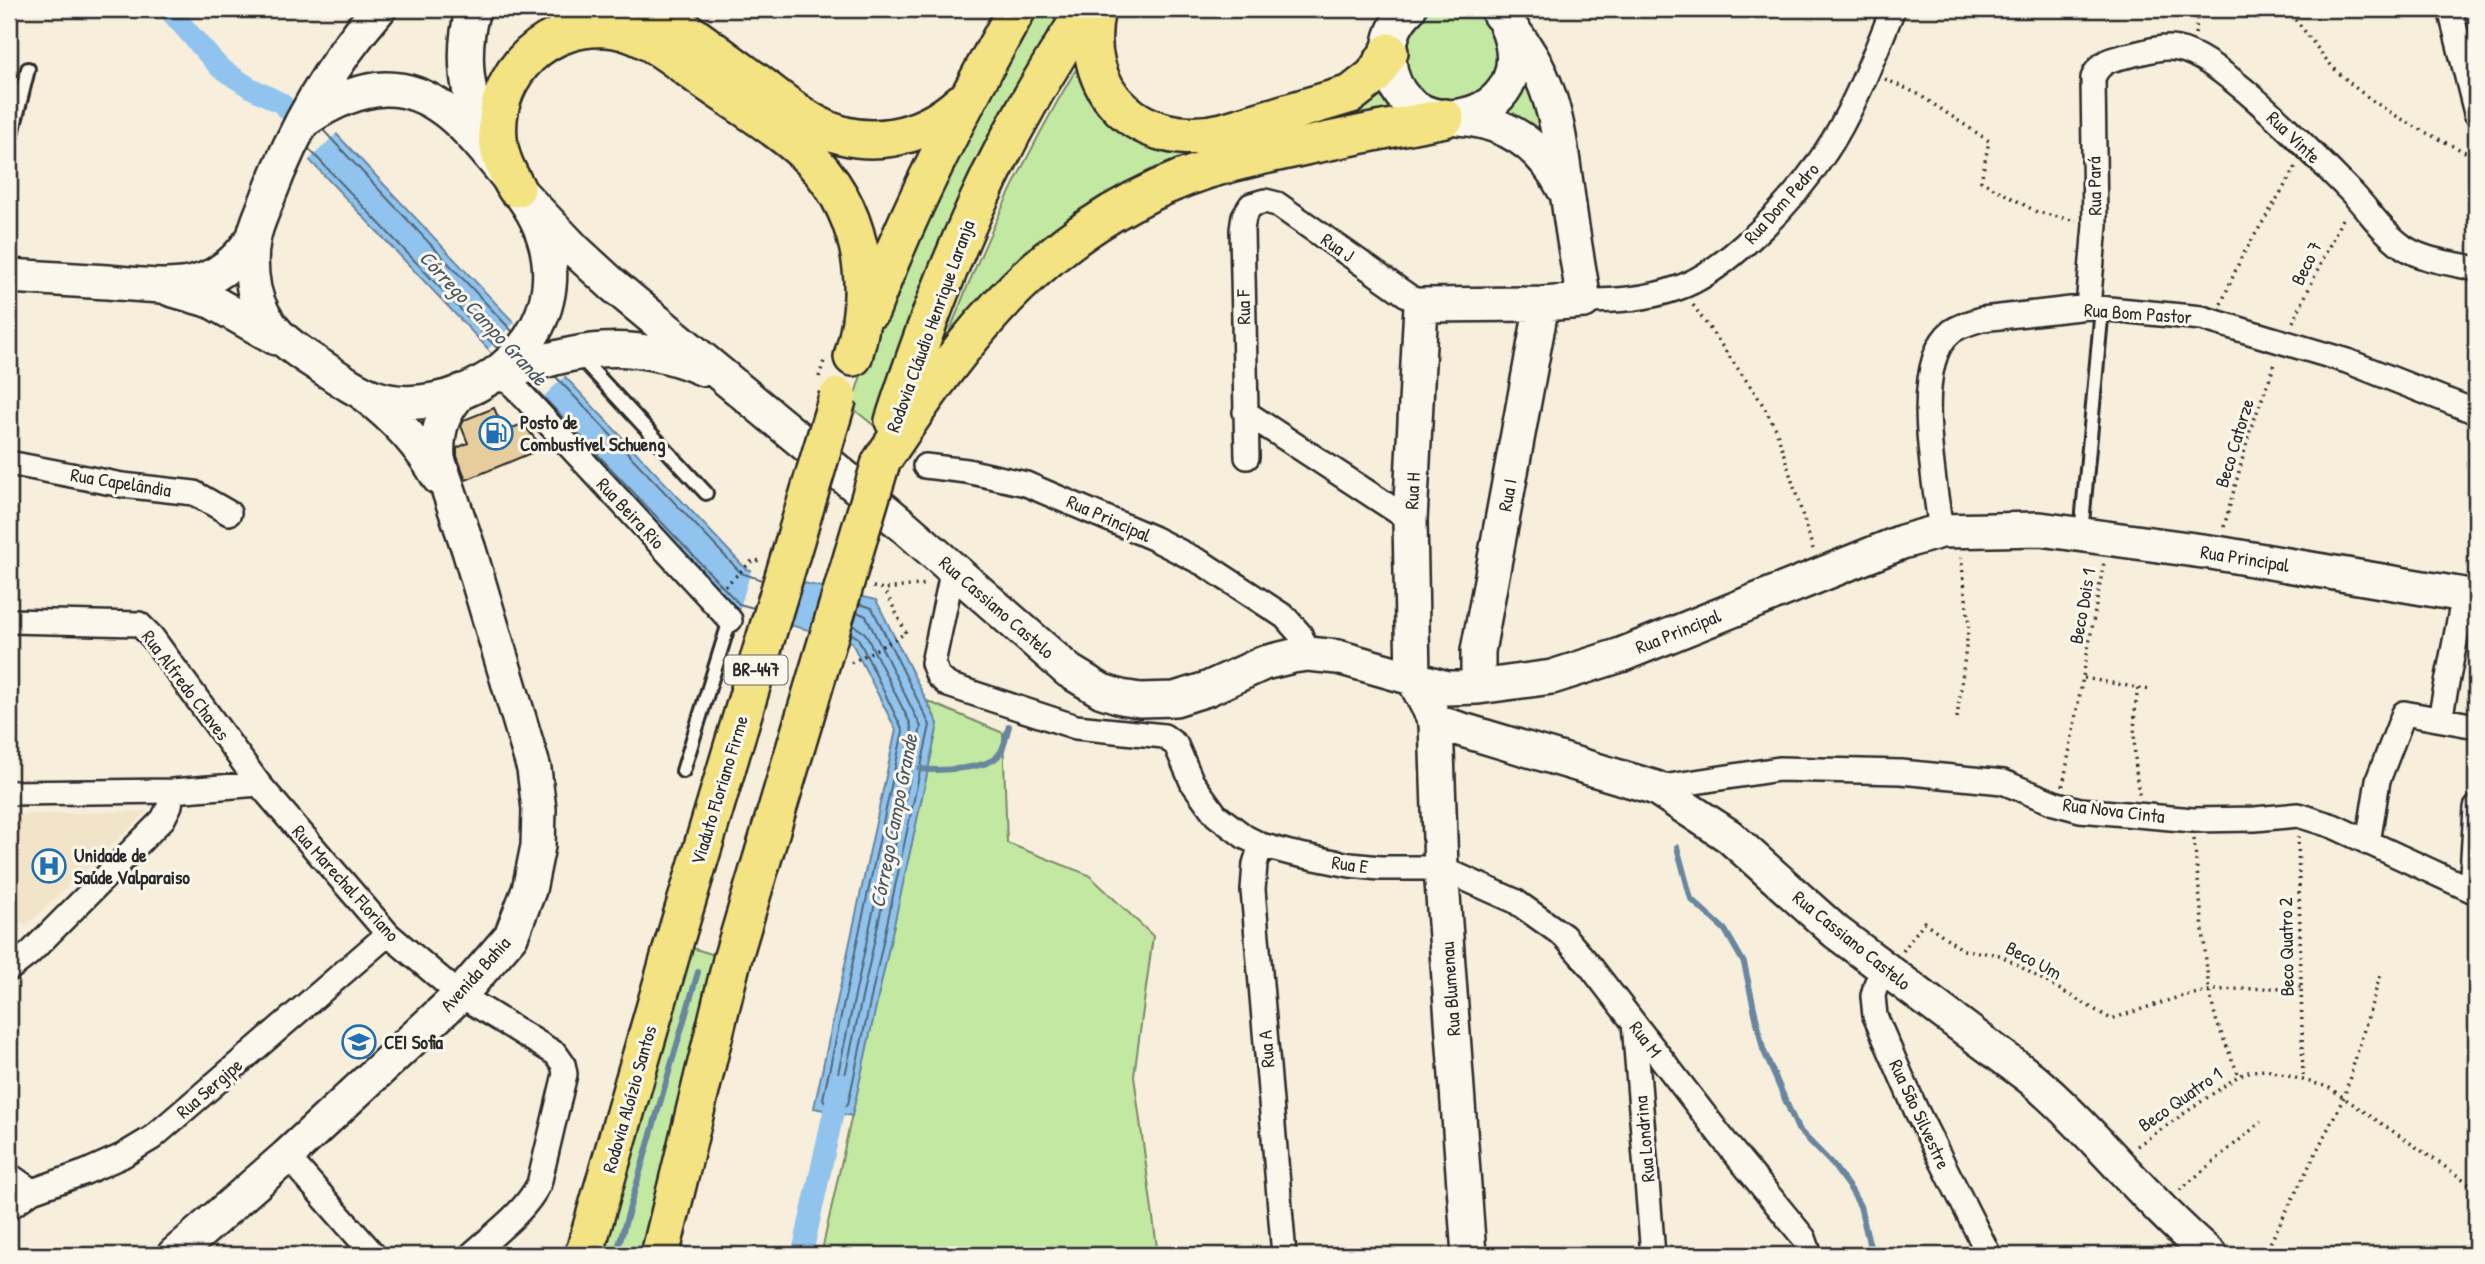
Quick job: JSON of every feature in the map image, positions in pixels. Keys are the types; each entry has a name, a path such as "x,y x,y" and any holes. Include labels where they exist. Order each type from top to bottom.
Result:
{"main road":[{"name":"BR-447","path":"853,356 887,265 916,200 971,91 1017,9"},
{"name":"Rodovia Cláudio Henrique Laranja","path":"888,447 924,331 976,201 1031,98 1087,9"},
{"path":"1096,9 1092,36 1093,54 1100,81 1108,94 1116,105 1140,123 1153,130 1181,136 1209,136 1350,94 1368,81 1388,33"},
{"path":"659,11 803,116 850,137 884,139 917,131 946,115 971,91"},
{"path":"505,174 497,125 503,94 524,60 542,44 555,37 586,28 618,30 648,41 788,139 817,165 829,181 850,219 863,264 864,311 853,356"},
{"path":"888,447 954,355 1001,300 1060,249 1118,209 1174,182 1236,161 1452,118"},
{"name":"Viaduto Floriano Firme","path":"674,943 838,397 853,356"},
{"name":"BR-447","path":"660,1255 732,960 888,447"},
{"name":"Rodovia Aloízio Santos","path":"584,1255 674,943"}],"street":[{"path":"9,275 159,287 187,285 213,276 235,260 253,238 307,120 345,52 379,9"},
{"path":"473,9 468,35 467,77 475,118 505,174"},
{"path":"1409,9 1388,33 1393,79 1408,101 1431,115 1475,119 1507,129 1534,148 1556,173 1569,204"},
{"name":"Rua Dom Pedro","path":"1421,305 1542,304 1650,297 1681,288 1727,260 1762,229 1794,195 1826,152 1868,72 1893,9"},
{"path":"2450,9 2476,113"},
{"path":"1452,118 1471,115 1495,101 1510,79 1514,52 1512,38 1496,12"},
{"path":"1496,12 1528,48 1548,92 1561,137 1584,301"},
{"name":"Rua Vinte","path":"2098,66 2109,60 2160,48 2177,48 2193,53 2258,102 2405,248 2421,256 2476,269"},
{"name":"Rua Pará","path":"2095,308 2092,78 2098,66"},
{"path":"307,120 349,98 383,89 415,94 444,108 457,119 505,174 534,213 541,230 549,267 545,304 551,350"},
{"name":"Rua Cassiano Castelo","path":"505,174 576,251 604,276 953,569 1069,671 1102,691 1140,700 1175,699 1207,689 1264,663 1308,654"},
{"name":"Rua J","path":"1251,205 1265,201 1277,204 1421,305"},
{"name":"Rua F","path":"1247,457 1242,230 1244,216 1251,205"},
{"path":"253,238 251,256 255,291 267,320 287,345"},
{"name":"Avenida Bahia","path":"159,287 211,302 287,345 364,395 397,422 415,442 443,485 454,509"},
{"name":"Rua I","path":"1478,687 1478,651 1542,304"},
{"name":"Rua H","path":"1413,678 1410,520 1421,305"},
{"name":"Rua Bom Pastor","path":"1950,530 1927,404 1930,374 1938,349 1951,332 1982,319 2095,308 2202,318 2347,361 2476,412"},
{"name":"Rua Cassiano Castelo","path":"364,395 401,402 420,402 462,391 551,350 615,349 654,353 692,364 728,382"},
{"name":"Rua Beira Rio","path":"503,373 730,620"},
{"name":"Avenida Bahia","path":"174,1255 287,1156 460,995 511,936 529,890 538,846 539,809 534,769 469,550 438,459 437,445 442,419 462,391"},
{"path":"1245,412 1410,520"},
{"name":"Rua Capelândia","path":"9,463 122,485 194,493 229,513"},
{"name":"Rua Principal","path":"925,466 978,473 1026,484 1153,538 1204,564 1286,617 1300,634 1308,654 1338,657 1447,688 1478,687 1552,677 1585,668 1902,541 1950,530 2040,529 2217,553 2470,596"},
{"name":"Rua E","path":"953,569 933,663 937,676 942,681 955,688 1076,727 1164,736 1176,745 1192,782 1216,815 1245,837 1261,845 1290,853 1380,869 1441,868"},
{"path":"2440,719 2470,596"},
{"name":"Rua Alfredo Chaves","path":"9,621 139,624 152,636 259,784"},
{"path":"1413,678 1436,722"},
{"path":"2368,842 2378,780 2404,713 2476,726"},
{"name":"Rua Cassiano Castelo","path":"1436,722 1656,788 1729,836 1836,932 2031,1078 2210,1255"},
{"name":"Rua Blumenau","path":"1436,722 1441,868 1469,1255"},
{"name":"Rua Nova Cinta","path":"1656,788 1779,769 1901,772 2003,782 2060,805 2080,810 2193,820 2255,819 2298,814 2368,842 2473,891"},
{"path":"9,793 172,791 259,784"},
{"name":"Rua Marechal Floriano","path":"259,784 388,934 460,995 556,1054 563,1064 565,1074 541,1171 531,1199 471,1255"},
{"path":"9,969 30,953 163,819 170,805 172,791"},
{"path":"2473,891 2476,808"},
{"name":"Rua A","path":"1261,845 1255,864 1253,890 1284,1255"},
{"name":"Rua M","path":"1441,868 1515,901 1564,936 1804,1238 1810,1255"},
{"name":"Rua Sergipe","path":"9,1208 32,1191 98,1166 152,1138 388,934"},
{"path":"9,942 30,953"},
{"name":"Rua São Silvestre","path":"1888,972 1876,984 1873,996 1875,1016 1916,1110 1989,1255"},
{"name":"Rua Londrina","path":"1634,1023 1653,1255"},
{"path":"287,1156 374,1255"},
{"path":"9,1175 32,1191"}],"lane":[{"path":"9,146 27,69"},
{"name":"Rua Pará","path":"2094,536 2095,308"},
{"path":"551,350 706,494"},
{"path":"683,771 730,620"}],"path":[{"path":"2286,9 2331,65 2374,101 2420,131 2476,157"},
{"path":"1868,72 1918,94 1989,141 1982,181 2037,212 2095,225"},
{"path":"2213,321 2241,258 2307,149"},
{"name":"Beco 7","path":"2283,342 2354,195"},
{"path":"1681,288 1760,400 1776,429 1821,575"},
{"name":"Beco Catorze","path":"2217,553 2250,431 2283,342"},
{"path":"1950,530 1969,624 1957,718"},
{"name":"Beco Dois 1","path":"2060,805 2083,678 2094,536"},
{"path":"718,592 745,567"},
{"path":"860,659 906,633 884,589"},
{"path":"2083,678 2150,690"},
{"path":"2138,688 2134,710 2133,751 2141,815"},
{"name":"Beco Quatro 2","path":"2298,814 2303,1079"},
{"path":"2193,820 2209,991 2217,1023 2239,1076"},
{"name":"Beco Um","path":"1888,972 1924,922 1963,950 2000,955 2111,1019 2179,997 2209,991"},
{"path":"2264,1255 2344,1097 2380,976"},
{"path":"2209,991 2301,988"},
{"name":"Beco Quatro 1","path":"2116,1161 2239,1076 2251,1071 2267,1070 2328,1087 2476,1188"},
{"path":"2160,1207 2261,1122"}],"shaded area":[{"name":"Unidade de Saúde Valparaiso","path":"148,811 27,925 9,917 9,815"}],"green space":[{"path":"1031,9 1072,9 897,371 877,428 851,407 880,315"},
{"path":"1425,9 1478,9 1484,12 1503,41 1488,94 1434,106 1398,64 1419,12"},
{"path":"1075,71 1086,73 1129,132 1383,88 1403,113 1235,151 962,333 950,330 1007,198"},
{"path":"1523,76 1555,140 1497,118"},
{"path":"927,701 1003,733 1007,843 1089,875 1153,936 1134,1076 1158,1255 821,1255 938,724"},
{"path":"689,947 718,956 645,1255 601,1255"}],"water":[{"path":"295,90 746,569 876,600 938,724 852,1116 814,1108 896,730 851,641 736,611 268,116"}],"pier":[{"path":"295,87 338,132 307,162 265,117 266,113"},
{"path":"514,323 565,376 538,402 488,349"},
{"path":"752,567 800,578 785,627 738,615"}],"building":[{"path":"494,408 504,431 523,424 543,448 466,480 457,456 457,448 468,443 461,426 464,420"}],"waterway":[{"name":"Córrego Campo Grande","path":"168,9 220,68 281,103 300,122"},
{"path":"920,769 975,766 995,759 1004,744 1009,726"},
{"path":"1677,847 1691,899 1725,930 1744,963 1763,1049 1798,1129 1833,1165 1851,1190 1860,1206 1872,1255"},
{"path":"616,1255 698,972"},
{"name":"Córrego Campo Grande","path":"802,1255 840,1083"}],"place":[{"name":"Posto de Combustível Schueng","path":"496,433"},
{"name":"Unidade de Saúde Valparaiso","path":"49,866"},
{"name":"CEI Sofia","path":"359,1042"}]}
